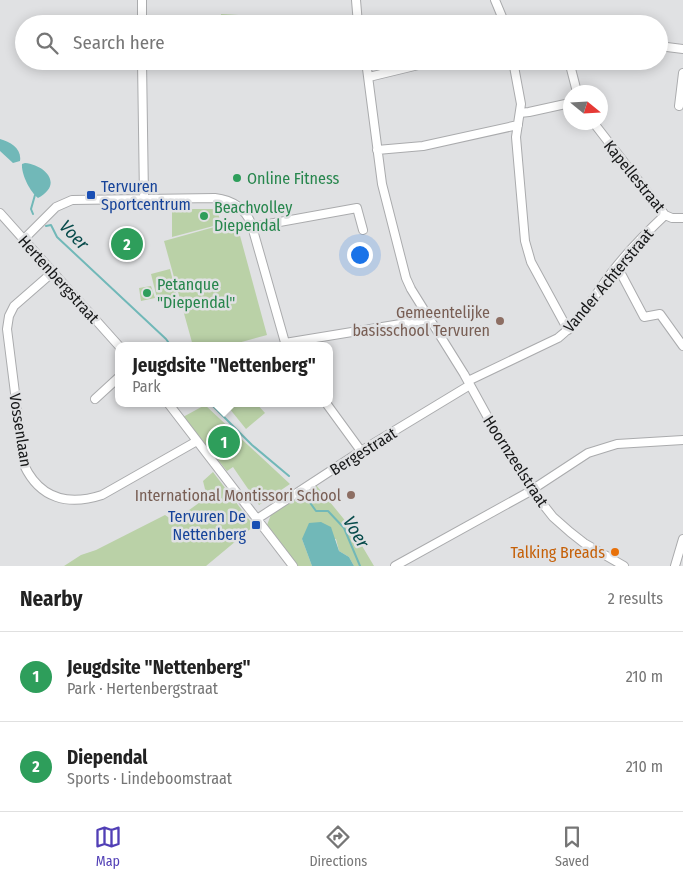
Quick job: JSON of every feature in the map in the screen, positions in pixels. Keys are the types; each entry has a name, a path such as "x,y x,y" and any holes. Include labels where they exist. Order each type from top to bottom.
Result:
{"street":[{"path":"142,0 142,15"},
{"path":"356,0 357,15"},
{"path":"495,0 501,15"},
{"path":"668,47 683,49"},
{"path":"142,70 144,198"},
{"name":"Hoornzeelstraat","path":"368,70 382,184 406,278 469,383 496,434 532,490 564,528 584,543 624,566"},
{"path":"369,77 398,70"},
{"path":"514,70 520,104 516,137 525,241 531,262 568,330"},
{"path":"571,70 575,85"},
{"path":"679,106 683,73"},
{"path":"520,113 563,104"},
{"path":"377,150 423,146 518,125"},
{"name":"Kapellestraat","path":"598,130 665,215 672,218 683,218"},
{"path":"24,239 45,216 66,202 84,199 223,199 238,206 244,212 252,227 284,342"},
{"path":"252,227 357,208 363,230"},
{"name":"Hertenbergstraat","path":"0,213 115,342"},
{"name":"Vander Achterstraat","path":"469,383 558,338 568,330 635,244 665,215"},
{"path":"617,266 644,317 660,314 683,346"},
{"name":"Vossenlaan","path":"53,272 14,306 9,316 8,329 24,465 34,482 54,496 77,500 90,499 102,495 197,441"},
{"path":"297,342 430,319"},
{"path":"94,399 115,381"},
{"name":"Bergestraat","path":"257,519 360,451 469,383"},
{"path":"171,407 293,566"},
{"path":"329,407 360,451"},
{"path":"396,566 532,490 588,453 618,444 683,440"},
{"path":"674,566 683,539"}],"green space":[{"path":"172,209 217,209 221,224 172,237"},
{"path":"236,221 267,335 242,342 192,342 164,241"},
{"path":"170,269 177,297 158,302 151,274"},
{"name":"Petanque \"Diependal\"","path":"151,286 155,298 141,301 139,288"},
{"path":"201,407 207,407 290,484 259,505 233,467 227,471 183,417"},
{"path":"228,407 260,407 265,413 246,429"},
{"path":"213,472 254,526 206,566 64,566 81,555 96,550 165,515 174,521 207,497 203,481"},
{"path":"316,485 352,529 374,566 354,566 349,557 339,551 336,539 302,539 312,566 298,566 267,525 272,512"}],"water":[{"path":"0,139 15,147 19,153 20,161 13,163 0,151"},
{"path":"25,163 45,171 51,181 46,193 38,198 32,192 25,178 22,164"},
{"path":"321,522 331,527 339,551 349,557 354,566 312,566 302,539 309,523"}],"waterway":[{"name":"Voer","path":"33,214 31,209 35,195"},
{"name":"Voer","path":"46,226 51,225 57,237 168,342"},
{"name":"Voer","path":"214,407 252,445 289,476"},
{"name":"Voer","path":"306,497 316,511 328,511 344,528 360,566"}],"place":[{"name":"Online Fitness","path":"237,178"},
{"name":"Tervuren Sportcentrum","path":"91,195"},
{"name":"Beachvolley Diependal","path":"204,216"},
{"name":"Diependal","path":"127,244"},
{"name":"Petanque \"Diependal\"","path":"147,293"},
{"name":"Gemeentelijke basisschool Tervuren","path":"500,321"},
{"name":"Jeugdsite \"Nettenberg\"","path":"224,442"},
{"name":"International Montissori School","path":"351,495"},
{"name":"Tervuren De Nettenberg","path":"256,525"},
{"name":"Talking Breads","path":"615,552"}]}
